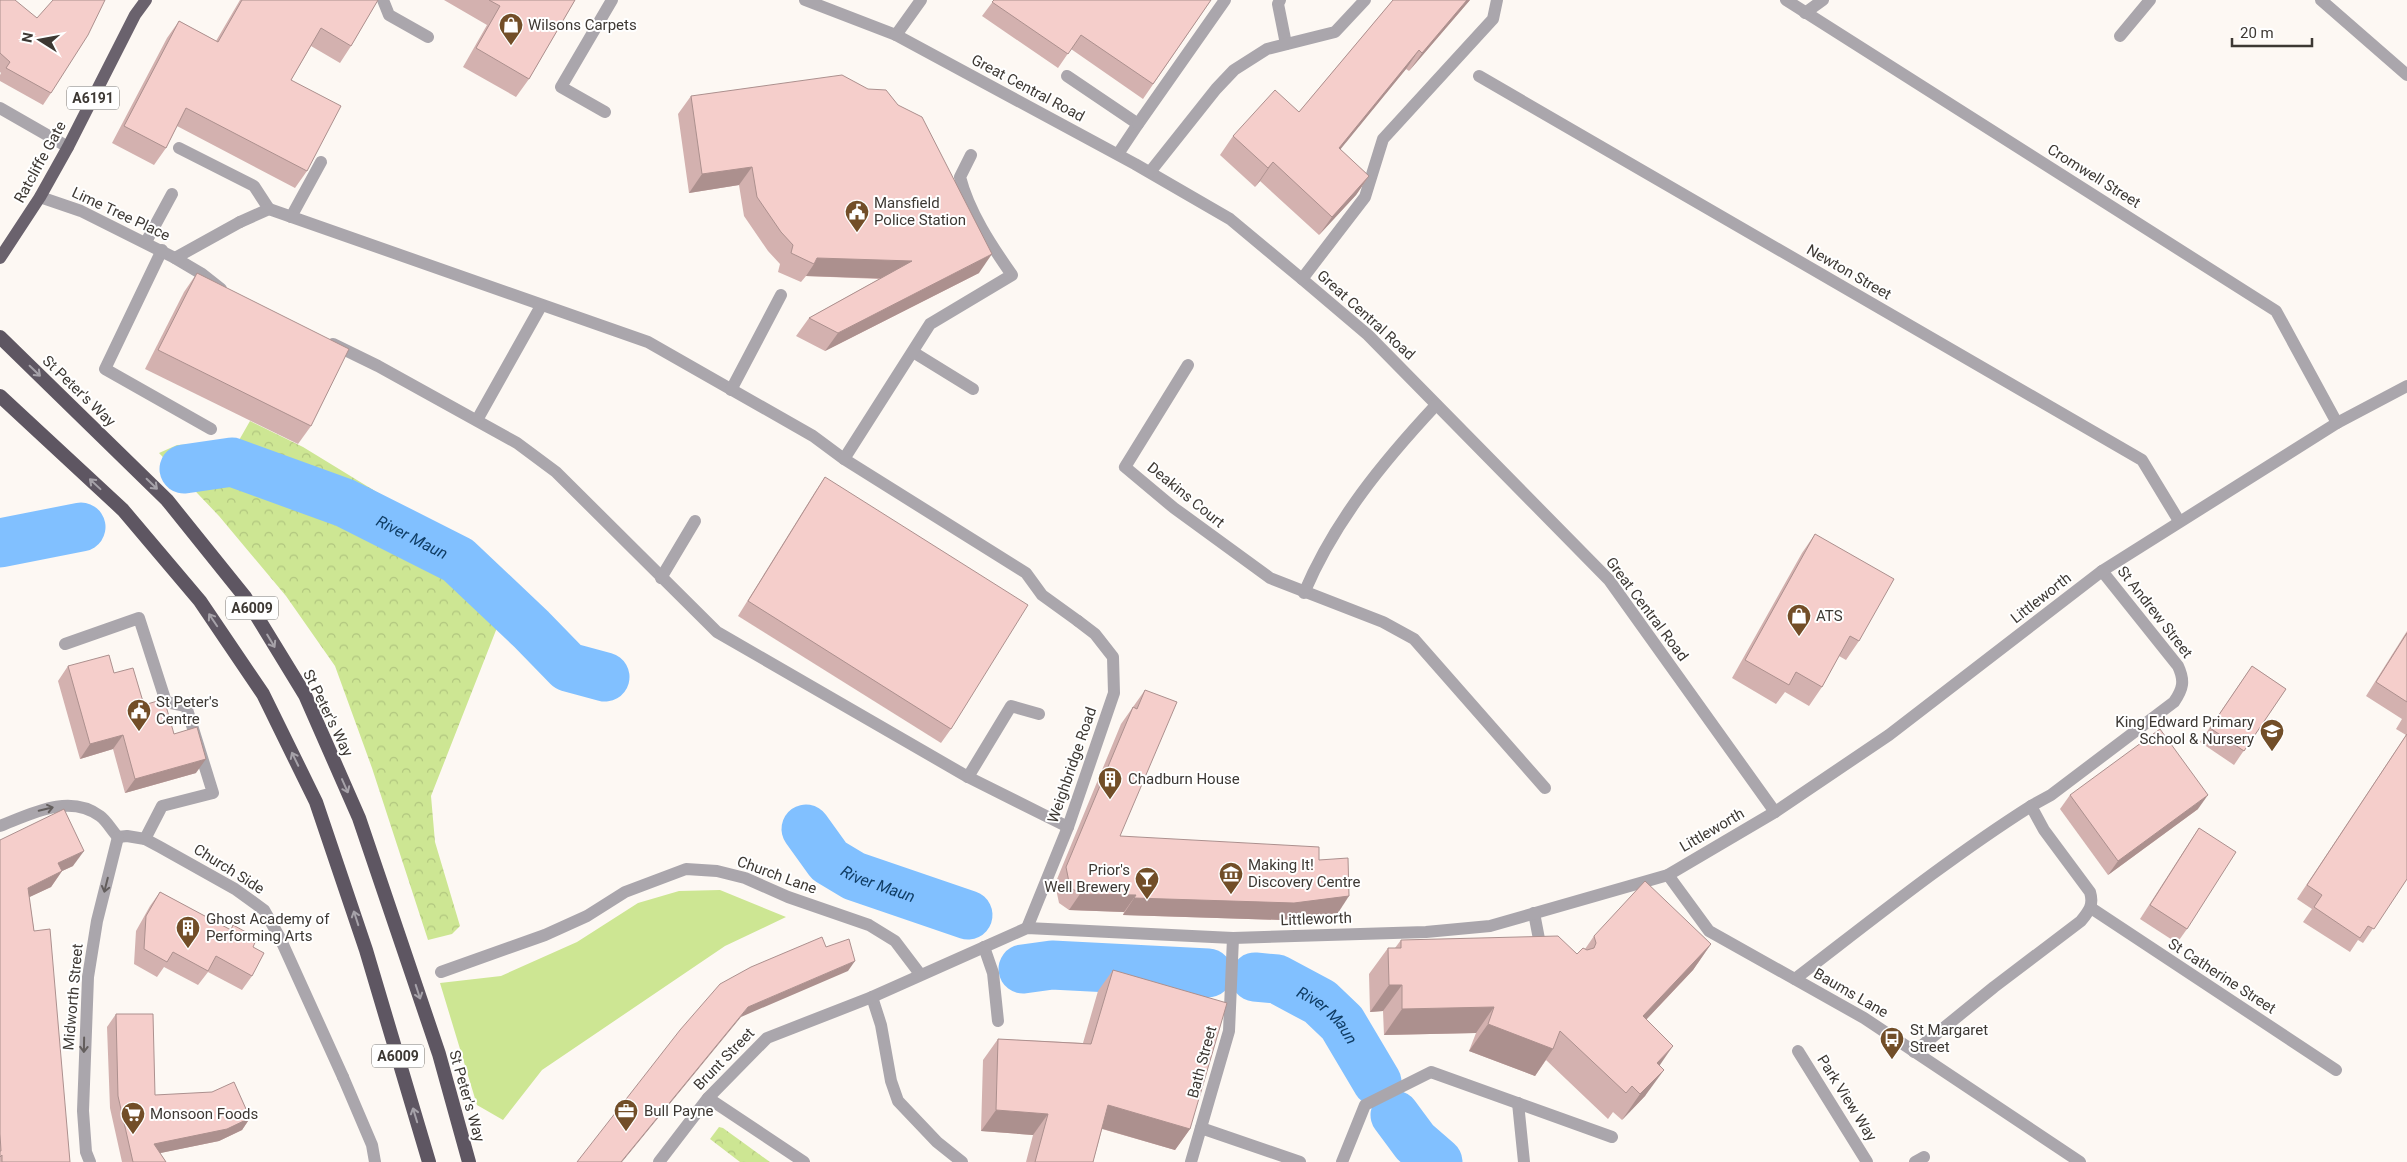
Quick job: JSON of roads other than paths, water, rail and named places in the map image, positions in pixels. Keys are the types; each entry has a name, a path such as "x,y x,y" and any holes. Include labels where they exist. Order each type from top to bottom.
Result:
{"highway":[{"name":"St Peter's Way","path":"0,337 167,500 245,597 305,695 359,818 436,1045 469,1162"},
{"name":"A6009","path":"0,396 123,510 200,601 263,694 316,802 366,950 429,1162"}],"main road":[{"name":"Ratcliffe Gate","path":"0,258 40,197 68,147 135,16 146,0"}],"street":[{"path":"383,0 389,15 428,37"},
{"path":"605,112 561,87 612,0"},
{"name":"Great Central Road","path":"805,0 896,35 1118,154 1230,219 1302,279 1368,335 1608,580 1775,812"},
{"path":"896,35 921,0"},
{"path":"1118,154 1225,0"},
{"path":"1280,0 1278,4 1286,44"},
{"path":"1150,172 1216,89 1234,70 1267,49 1336,32 1365,0"},
{"path":"1302,279 1365,197 1384,138 1493,19 1497,0"},
{"name":"Cromwell Street","path":"1786,0 2276,311 2337,424"},
{"path":"1805,13 1823,0"},
{"path":"2120,36 2150,0"},
{"path":"2326,1 2407,76"},
{"path":"1067,76 1138,124"},
{"name":"Newton Street","path":"1479,76 2142,460 2179,521"},
{"path":"0,108 68,147"},
{"path":"179,148 254,186 269,209"},
{"path":"844,459 930,324 1012,275 991,245 964,193 960,177 971,155"},
{"path":"291,217 321,162"},
{"path":"146,242 172,194"},
{"name":"Lime Tree Place","path":"40,197 81,212 176,258 240,222 269,209"},
{"name":"Weighbridge Road","path":"269,209 648,342 813,436 844,459 1026,573 1042,596 1095,634 1113,657 1114,693 1068,827 1027,928"},
{"path":"162,250 105,370 211,429"},
{"path":"176,258 202,274 229,296"},
{"path":"731,390 781,295"},
{"path":"477,420 541,306"},
{"path":"320,338 378,366 517,443 556,472 660,578 717,632 968,777 1068,827"},
{"path":"913,352 973,389"},
{"name":"Deakins Court","path":"1188,365 1125,467 1219,542 1270,578 1304,593 1383,622 1414,640 1545,788"},
{"name":"Littleworth","path":"920,974 1027,928 1233,938 1426,932 1490,926 1668,875 1775,812 1889,736 2102,571 2179,521 2337,424 2407,386"},
{"path":"1304,593 1327,544 1349,510 1399,445 1436,405"},
{"path":"660,578 695,521"},
{"name":"St Andrew Street","path":"2031,806 2051,795 2174,702 2182,692 2183,678 2178,666 2102,571"},
{"path":"64,644 139,618 166,702 186,706 213,793 162,806 144,839"},
{"path":"968,777 1011,706 1039,714"},
{"path":"0,826 44,808 77,804 101,816 118,837"},
{"path":"1795,979 1908,894 2031,806 2044,830 2090,892 2093,900 2091,908 2081,921 1994,987 1914,1052"},
{"name":"Church Side","path":"118,837 127,836 144,839 236,889 264,910 280,938 343,1077 372,1145 375,1162"},
{"name":"Midworth Street","path":"90,1162 86,1152 83,1112 88,977 97,921 118,837"},
{"name":"Church Lane","path":"441,972 545,935 587,916 626,892 686,869 717,870 745,878 788,897 869,925 895,940 920,974"},
{"name":"Baums Lane","path":"1668,875 1709,932 1864,1018 2080,1162"},
{"name":"St Catherine Street","path":"2091,908 2336,1070"},
{"path":"1534,913 1539,939 1558,957"},
{"name":"Bath Street","path":"1191,1162 1229,1031 1233,938"},
{"path":"984,947 993,973 998,1021"},
{"name":"Brunt Street","path":"658,1162 708,1098 766,1038 872,997 920,974"},
{"path":"872,997 882,1025 891,1081 898,1102 937,1142 962,1162"},
{"name":"Park View Way","path":"1798,1051 1867,1162"},
{"path":"1342,1162 1365,1105 1431,1072 1612,1137"},
{"path":"708,1098 804,1162"},
{"path":"1518,1103 1524,1162"},
{"path":"1201,1128 1300,1162"}],"waterway":[{"name":"River Maun","path":"184,469 232,462 345,503 458,560 568,667 605,677"},
{"name":"River Maun","path":"0,543 81,527"},
{"name":"River Maun","path":"806,829 829,861 854,876 968,915"},
{"name":"River Maun","path":"1023,969 1052,965 1208,973"},
{"name":"River Maun","path":"1255,977 1277,979 1320,1002 1342,1023 1377,1082"},
{"name":"River Maun","path":"1395,1115 1415,1142 1438,1162"}],"place":[{"name":"Wilsons Carpets","path":"511,46"},
{"name":"Mansfield Police Station","path":"857,233"},
{"name":"ATS","path":"1799,637"},
{"name":"St Peter's Centre","path":"139,732"},
{"name":"King Edward Primary School & Nursery","path":"2272,752"},
{"name":"Chadburn House","path":"1110,800"},
{"name":"Making It! Discovery Centre","path":"1231,895"},
{"name":"Prior's Well Brewery","path":"1147,900"},
{"name":"Ghost Academy of Performing Arts","path":"188,949"},
{"name":"St Margaret Street","path":"1892,1060"},
{"name":"Bull Payne","path":"626,1132"},
{"name":"Monsoon Foods","path":"133,1135"}]}
